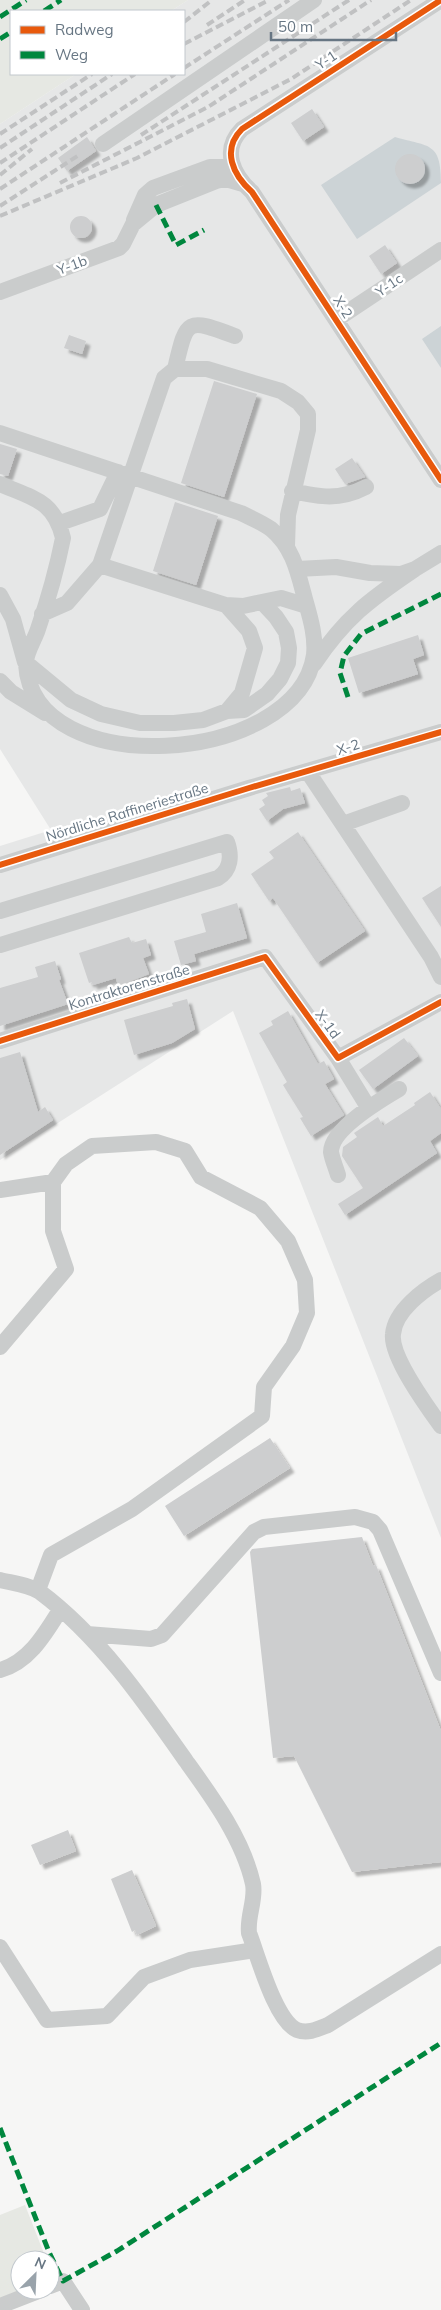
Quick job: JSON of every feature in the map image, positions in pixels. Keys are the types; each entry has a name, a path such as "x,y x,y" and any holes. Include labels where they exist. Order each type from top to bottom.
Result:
{"street":[{"path":"103,144 314,0"},
{"name":"Y-1","path":"239,178 230,154 231,146 242,129 441,0"},
{"name":"Y-1b","path":"0,292 119,248 133,224 156,205 216,182 239,178"},
{"name":"X-2","path":"239,178 252,192 441,480"},
{"name":"Y-1c","path":"336,319 441,250"},
{"path":"42,614 67,603 100,565 125,475 164,378 175,369 183,335 187,328 195,324 204,325 235,336"},
{"path":"175,369 207,369 281,391 298,402 308,414 308,430 292,491 288,515 288,546 297,568 314,640 314,656 306,674"},
{"path":"0,433 241,514 270,529 288,546"},
{"path":"60,523 100,509 125,475"},
{"path":"0,484 42,502 60,523 63,538 42,614 25,662"},
{"path":"292,491 315,496 332,497 351,494 366,487"},
{"path":"0,681 11,692 82,734 122,744 166,746 196,743 249,728 264,721 289,699 329,641 350,617 382,592 441,553"},
{"path":"100,565 226,605 243,606 281,598 307,606"},
{"path":"297,568 336,566 388,574 401,574 415,569"},
{"path":"0,595 13,619 32,686 39,702 53,718"},
{"path":"25,662 71,700 101,714 140,723 174,723 203,720 227,711 244,710 256,703 280,679 288,663 289,648 286,632 276,617 262,602"},
{"path":"226,605 249,631 255,648 242,692 227,711"},
{"name":"X-2","path":"262,784 441,732"},
{"path":"308,772 436,954 441,977"},
{"name":"Nördliche Raffineriestraße","path":"0,864 262,784"},
{"path":"343,824 402,803"},
{"path":"0,911 227,842 230,850 228,868 225,874 218,878 0,945"},
{"name":"Kontraktorenstraße","path":"0,1040 266,957"},
{"name":"X-1d","path":"266,957 338,1058 441,1002"},
{"path":"338,1058 368,1107"},
{"path":"338,1175 331,1151 335,1138 368,1107 400,1089"},
{"path":"0,1347 66,1269 53,1231 53,1182 66,1164 92,1146 156,1142 185,1151 201,1177 260,1208 288,1241 305,1280 307,1313 294,1346 264,1387 262,1416 132,1510 51,1555 38,1590"},
{"path":"0,1190 53,1182"},
{"path":"441,1280 414,1300 399,1318 392,1334 396,1350 405,1370 441,1426"},
{"path":"87,1634 151,1639 162,1635 254,1532 264,1528 355,1517 373,1522 380,1530 441,1673"},
{"path":"0,1580 38,1590 87,1634 166,1732 225,1820 244,1857 253,1885 248,1924 255,1950 275,2001 286,2022 298,2030 313,2031 328,2025 441,1954"},
{"path":"0,1670 8,1668 38,1645 60,1610"},
{"path":"0,1947 47,2020 106,2016 144,1977 190,1960 255,1950"},
{"path":"60,2287 82,2310"},
{"path":"0,2306 15,2300"}],"shaded area":[{"path":"0,0 188,0 173,10 10,10 10,75 74,75 0,124"},
{"path":"188,0 441,0 441,1538 233,1011 0,1160 0,846 51,830 0,749 0,124 74,75 185,75 185,10 173,10"},
{"path":"395,137 425,145 436,153 439,160 441,183 357,239 321,185"},
{"path":"441,326 441,368 422,339"},
{"path":"25,2205 43,2250 10,2250 10,2295 0,2300 0,2215"}],"building":[{"path":"312,109 324,127 303,141 291,123"},
{"path":"87,137 96,151 67,171 58,158"},
{"path":"410,154 421,158 425,169 421,180 410,184 399,180 395,169 399,158"},
{"path":"81,216 89,219 92,227 89,235 81,238 73,235 70,227 73,219"},
{"path":"385,245 397,263 381,274 369,256"},
{"path":"69,335 86,341 82,354 64,348"},
{"path":"214,381 257,394 224,497 181,483"},
{"path":"0,444 17,449 8,476 0,474"},
{"path":"352,458 365,477 345,484 335,469"},
{"path":"175,502 218,516 196,585 153,571"},
{"path":"418,635 424,655 413,659 418,674 359,693 348,658"},
{"path":"290,787 291,791 300,788 305,803 283,809 267,821 259,809 265,805 262,800 268,796 266,793"},
{"path":"298,832 365,931 317,963 273,898 269,901 251,874 274,858 269,852"},
{"path":"441,886 441,927 422,898"},
{"path":"237,903 247,938 194,954 196,961 181,965 174,941 206,932 201,914"},
{"path":"129,937 132,943 146,939 151,955 143,958 149,974 118,986 116,978 93,985 92,982 89,983 79,953"},
{"path":"55,961 61,979 59,980 68,1004 0,1026 0,988 38,977 35,967"},
{"path":"187,999 195,1029 172,1043 134,1055 124,1020 173,1006 172,1003"},
{"path":"288,1011 318,1064 324,1061 334,1079 325,1084 344,1115 311,1136 300,1118 303,1117 283,1085 287,1082 259,1033 273,1025 271,1021"},
{"path":"404,1038 418,1056 373,1089 359,1070"},
{"path":"20,1052 38,1112 45,1107 53,1120 0,1155 0,1058"},
{"path":"430,1092 441,1109 441,1133 430,1141 437,1153 345,1215 338,1204 363,1188 342,1156 343,1147 357,1137 354,1133 378,1117 383,1126 415,1105 414,1103"},
{"path":"270,1438 290,1468 184,1536 165,1506"},
{"path":"362,1537 373,1566 376,1565 441,1731 441,1862 352,1872 294,1756 273,1758 250,1552 252,1549"},
{"path":"68,1830 76,1851 40,1865 31,1845"},
{"path":"132,1870 156,1926 137,1935 135,1930 132,1932 111,1879"}],"railway":[{"path":"185,21 212,0"},
{"path":"207,25 245,0"},
{"path":"185,43 269,0"},
{"path":"185,67 289,0"},
{"path":"141,135 349,0"},
{"path":"60,183 208,107 371,0"},
{"path":"0,216 137,158 291,79 411,0"},
{"path":"0,134 90,75"},
{"path":"0,148 110,75"},
{"path":"0,163 133,75"},
{"path":"0,189 173,75"},
{"path":"0,175 32,149"},
{"path":"0,206 79,155"}],"marked path":[{"path":"11,10 26,0"},
{"path":"46,10 61,0"},
{"path":"0,17 10,10"},
{"path":"0,39 10,33"},
{"path":"156,205 176,245 204,230"},
{"path":"348,697 340,673 344,656 361,634 441,594"},
{"path":"0,2128 49,2252 63,2281 117,2251 441,2043"}],"cycle path":[{"path":"441,0 242,129 232,145 231,154 232,162 239,178 252,192 441,480"},
{"path":"0,865 249,788 441,732"},
{"path":"0,1041 265,957 338,1058 441,1002"}]}
